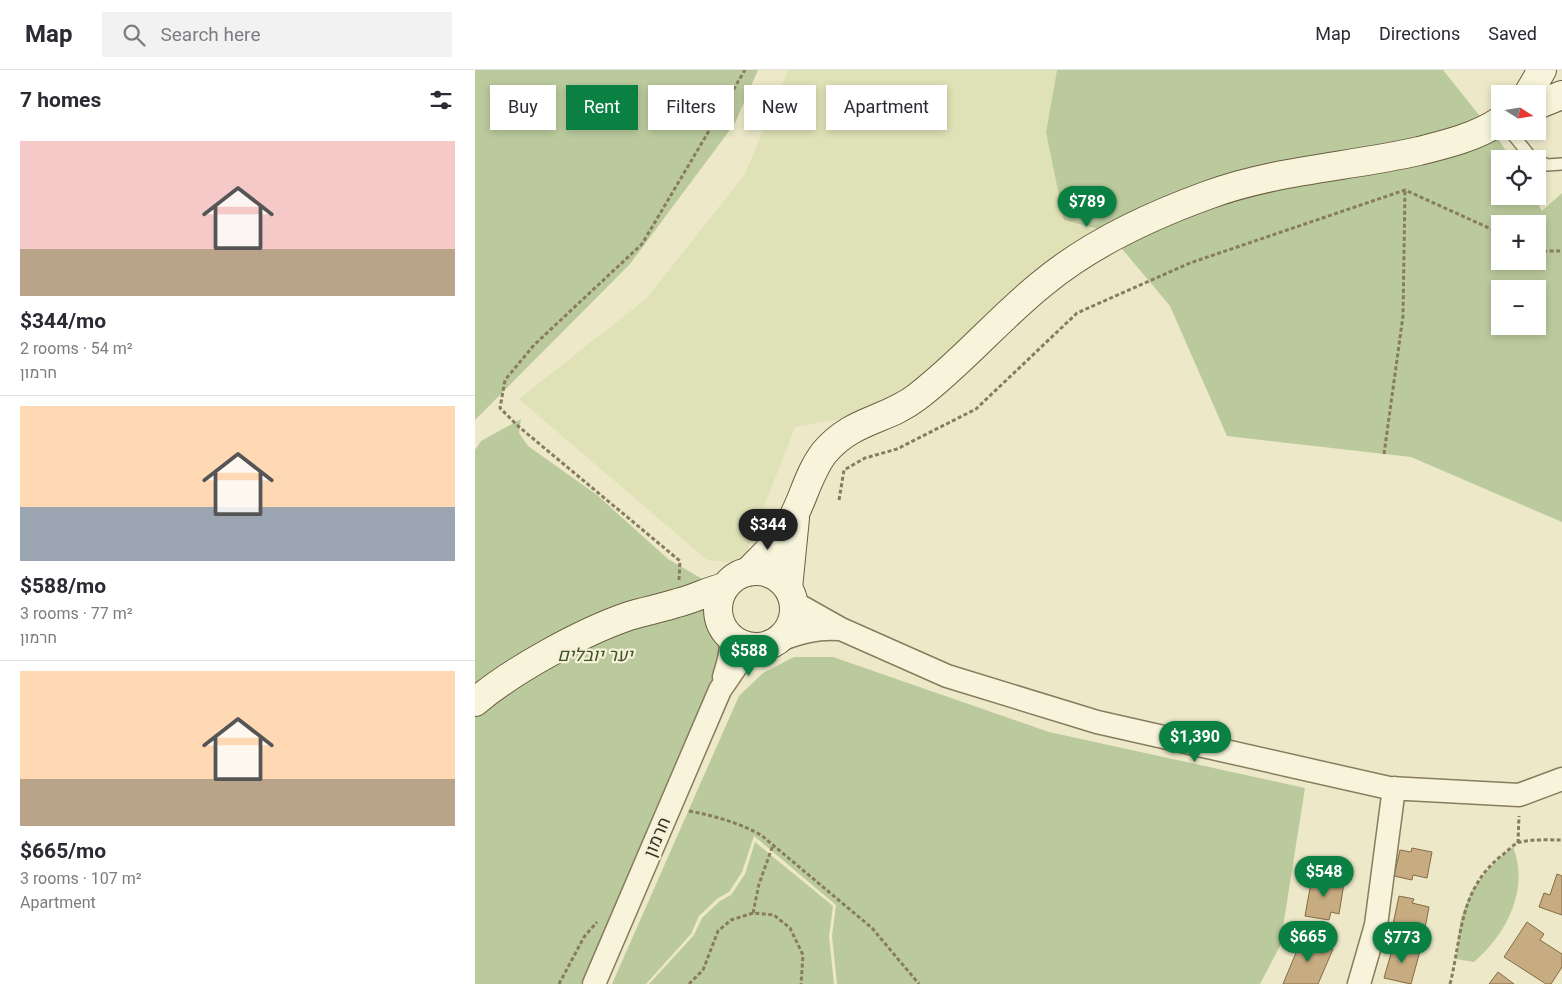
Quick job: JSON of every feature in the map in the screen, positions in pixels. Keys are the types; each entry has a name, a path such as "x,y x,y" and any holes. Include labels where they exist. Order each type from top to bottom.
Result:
{"street":[{"path":"1534,85 1542,70"},
{"path":"1557,70 1562,76"},
{"path":"1546,101 1562,95"},
{"path":"748,572 783,534 796,511 814,468 841,436 860,424 915,398 1043,282 1079,257 1127,230 1210,194 1296,173 1393,157 1440,146 1491,127"},
{"path":"796,511 790,595 790,624 770,644 748,646 726,633 718,609 725,587 735,577 748,572 771,574 790,595 841,629 947,676 1097,722 1395,788 1519,795 1562,779"},
{"path":"475,702 519,672 597,628 628,616 679,603 701,593 725,587"},
{"path":"679,603 703,613 731,639 729,656 720,690"},
{"path":"720,690 746,652 807,630 823,627 841,629"},
{"name":"חרמון","path":"594,984 720,690"},
{"path":"1359,984 1371,945 1380,904 1395,788"}],"lane":[{"path":"1517,140 1524,150"},
{"path":"1546,164 1562,164"}],"path":[{"path":"679,603 680,561 517,426 500,408 505,380 534,345 642,244 745,70"},
{"path":"839,500 844,470 865,458 897,449 976,409 1077,313 1189,263 1405,190 1491,229"},
{"path":"1384,454 1403,316 1405,190"},
{"path":"1546,251 1562,251"},
{"path":"1518,843 1519,795"},
{"path":"668,809 715,816 741,824 773,845 872,928 919,984"},
{"path":"1451,984 1460,924 1467,902 1480,879 1498,859 1518,843 1562,840"},
{"path":"753,913 759,884 773,845"},
{"path":"689,984 703,970 717,931 731,920 753,913 774,915 790,928 803,955 801,984"},
{"path":"559,984 584,937 596,922 622,917"}],"green space":[{"path":"475,70 758,70 751,85 744,85 744,102 734,124 734,85 648,85 648,130 730,130 630,264 475,420"},
{"path":"788,70 1057,70 1046,132 1107,231 1056,254 927,372 895,394 840,419 795,427 742,563 707,560 519,399 647,298 745,174 763,130 816,130 816,85 782,85"},
{"path":"1057,70 1443,70 1491,130 1491,140 1499,140 1505,150 1491,150 1491,205 1538,205 1542,211 1562,193 1562,522 1411,457 1227,436 1170,306 1107,231 1064,220 1046,132"},
{"name":"יער יובלים","path":"521,419 519,433 528,446 597,495 668,559 716,587 729,609 712,686 581,984 475,984 475,450 481,441"},
{"path":"794,657 833,657 1049,732 1305,788 1280,946 1260,984 837,984 832,936 836,905 754,836 742,872 729,892 718,898 699,916 691,934 646,984 612,984 739,696 763,673"},
{"path":"755,842 833,906 829,936 834,984 649,984 694,935 702,918 720,901 731,895 745,874"},
{"path":"1513,847 1518,863 1519,879 1517,895 1505,925 1486,951 1474,962 1456,959 1460,924 1473,890 1487,871"}],"building":[{"path":"1412,848 1432,852 1427,878 1413,875 1412,880 1394,876 1400,850 1411,852"},
{"path":"1557,874 1562,876 1562,915 1539,907 1544,893 1550,895"},
{"path":"1312,877 1344,883 1339,914 1331,912 1329,920 1305,916"},
{"path":"1399,896 1414,899 1412,903 1429,907 1424,933 1413,930 1412,934 1392,929"},
{"path":"1527,922 1544,934 1540,940 1562,954 1562,967 1551,984 1546,984 1504,957"},
{"path":"1303,936 1333,949 1318,984 1283,984"},
{"path":"1394,943 1420,951 1411,984 1384,978"},
{"path":"1498,972 1514,984 1489,984"}]}
